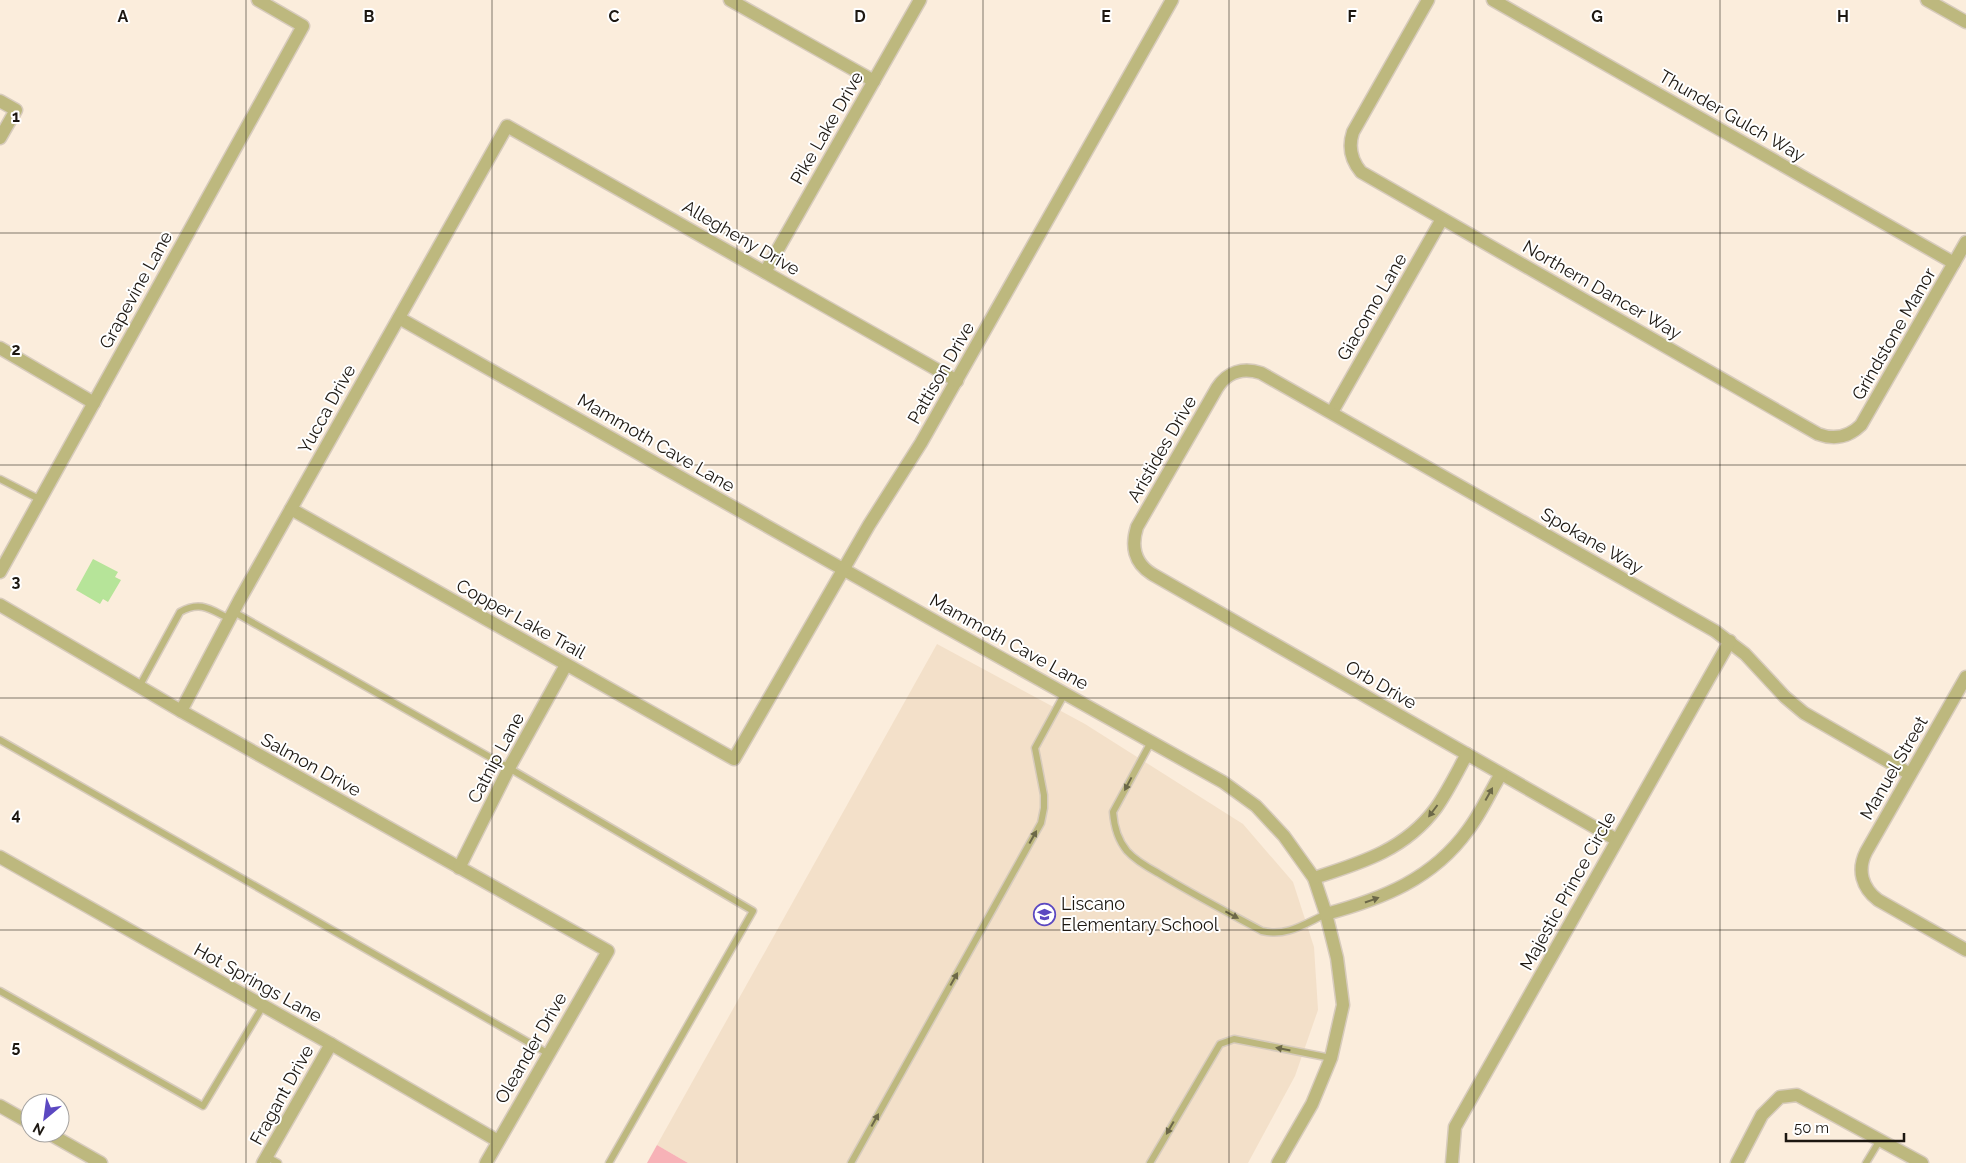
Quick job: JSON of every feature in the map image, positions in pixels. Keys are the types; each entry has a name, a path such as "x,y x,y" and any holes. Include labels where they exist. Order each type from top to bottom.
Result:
{"street":[{"name":"Grapevine Lane","path":"0,572 303,26 258,0"},
{"path":"730,0 874,81"},
{"name":"Pike Lake Drive","path":"766,272 920,0"},
{"name":"Pattison Drive","path":"734,759 869,525 921,443 957,381 1172,0"},
{"name":"Northern Dancer Way","path":"1428,0 1353,132 1350,145 1357,167 1366,176 1818,434 1831,437 1844,436"},
{"name":"Thunder Gulch Way","path":"1493,0 1954,263"},
{"path":"1927,0 1966,22"},
{"path":"0,101 16,110 0,138"},
{"name":"Allegheny Drive","path":"507,126 957,381"},
{"name":"Yucca Drive","path":"181,711 291,509 507,126"},
{"name":"Giacomo Lane","path":"1332,412 1442,219"},
{"name":"Grindstone Manor","path":"1844,436 1856,430 1864,421 1966,242"},
{"name":"Mammoth Cave Lane","path":"399,318 1223,782 1256,806 1284,836 1314,878 1326,914 1337,958 1342,1005 1331,1058 1312,1104 1278,1163"},
{"path":"0,348 94,403"},
{"name":"Spokane Way","path":"1237,372 1250,370 1262,373 1730,641 1752,660 1784,697 1804,713 1910,774"},
{"name":"Aristides Drive","path":"1135,553 1134,535 1142,519 1216,388 1225,378 1237,372"},
{"name":"Copper Lake Trail","path":"291,509 734,759"},
{"name":"Orb Drive","path":"1135,553 1142,566 1152,574 1617,840"},
{"name":"Salmon Drive","path":"0,605 181,711 608,951"},
{"name":"Majestic Prince Circle","path":"1452,1163 1455,1127 1730,641"},
{"name":"Catnip Lane","path":"459,868 510,768 566,665"},
{"name":"Manuel Street","path":"1966,677 1960,699 1910,774 1864,856 1861,870 1862,879 1868,891 1878,900 1966,950"},
{"path":"1314,878 1376,857 1403,841 1436,808 1467,754"},
{"path":"1326,914 1387,895 1426,874 1453,849 1469,829 1501,774"},
{"name":"Hot Springs Lane","path":"0,857 331,1044 498,1142"},
{"name":"Oleander Drive","path":"486,1163 608,951"},
{"name":"Fragant Drive","path":"269,1161 331,1044"},
{"path":"1737,1163 1762,1115 1780,1096 1798,1094 1922,1163"},
{"path":"0,1106 20,1117"},
{"path":"66,1143 101,1163"}],"lane":[{"path":"0,478 41,500"},
{"path":"139,687 180,612 190,606 202,606 232,616 510,768 753,911 609,1163"},
{"path":"851,1163 1041,823 1044,795 1035,748 1065,693"},
{"path":"0,740 549,1054"},
{"path":"1151,742 1113,812 1118,837 1127,851 1139,861 1182,888 1262,931 1273,934 1284,933 1326,914"},
{"path":"0,991 203,1106 263,1006"},
{"path":"1150,1163 1220,1044 1234,1039 1331,1058"},
{"path":"1866,1163 1880,1140"}],"shaded area":[{"path":"93,559 118,572 115,577 121,580 108,602 103,599 100,604 76,590"},
{"name":"Liscano Elementary School","path":"937,644 1085,724 1243,824 1293,882 1314,947 1318,1010 1295,1076 1248,1163 688,1163 657,1145"},
{"path":"657,1145 688,1163 647,1163"}],"place":[{"name":"Liscano Elementary School","path":"1045,914"}]}
